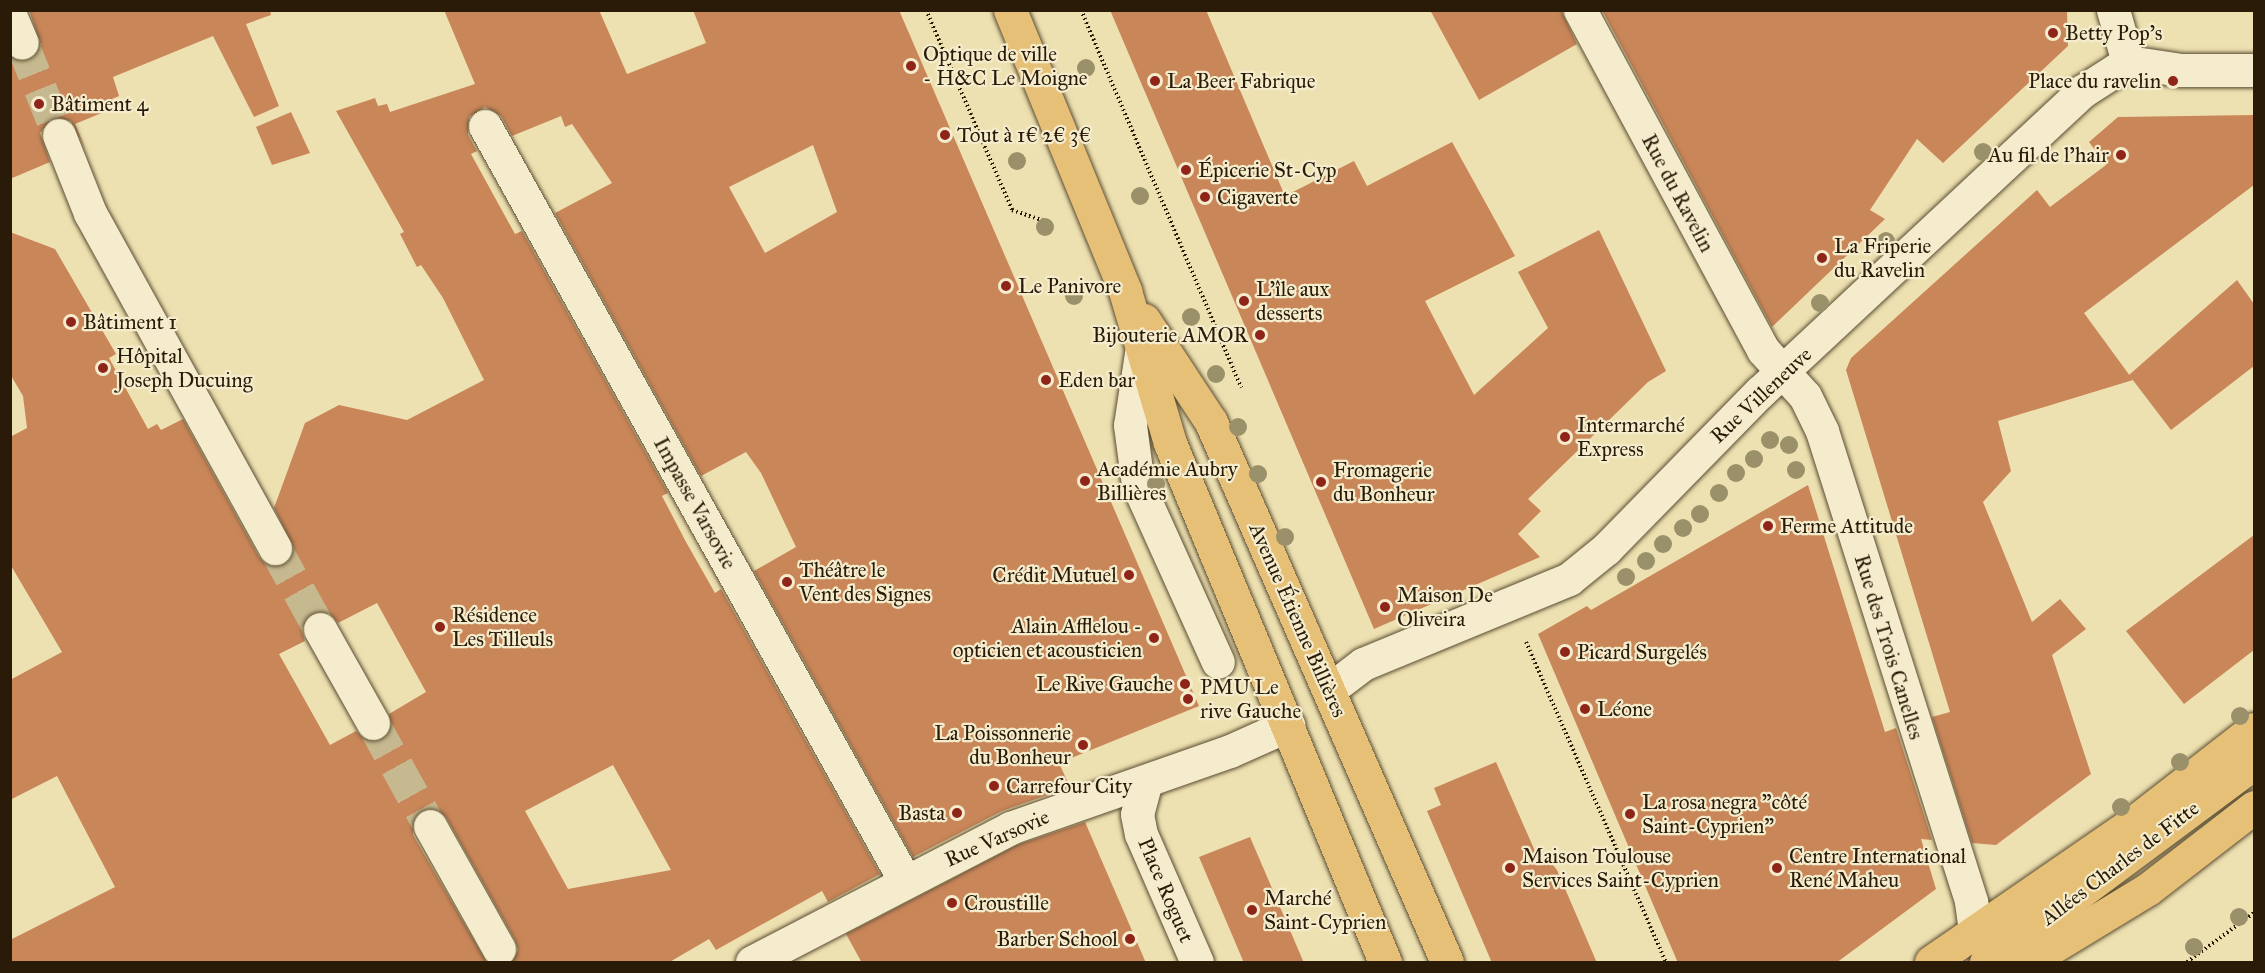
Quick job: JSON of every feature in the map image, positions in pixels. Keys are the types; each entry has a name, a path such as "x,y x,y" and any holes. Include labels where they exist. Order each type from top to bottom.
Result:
{"main road":[{"name":"Avenue Étienne Billières","path":"1010,10 1125,291 1170,443 1384,963"},
{"name":"Avenue Étienne Billières","path":"1125,291 1211,422 1447,963"},
{"path":"1932,963 1976,930 2138,819 2254,729"},
{"name":"Allées Charles de Fitte","path":"1986,963 2254,763"},
{"name":"Allées Charles de Fitte","path":"2028,963 2148,889 2254,807"},
{"path":"2073,963 2148,889"}],"street":[{"name":"Rue du Ravelin","path":"1580,10 1763,350 1784,372"},
{"path":"2113,10 2128,62 2181,70 2254,70"},
{"name":"Rue Villeneuve","path":"1329,690 1364,664 1569,579 1606,549 1784,372 2084,90 2128,62"},
{"name":"Impasse Varsovie","path":"486,126 905,881"},
{"path":"58,135 90,213 275,548"},
{"path":"1142,346 1130,425 1138,485 1218,662"},
{"name":"Rue des Trois Canelles","path":"1784,372 1805,396 1822,431 1971,902 1976,930"},
{"path":"320,629 373,723"},
{"name":"Rue Varsovie","path":"752,963 1010,828 1146,781 1288,725"},
{"name":"Place Roguet","path":"1146,781 1137,814 1141,834 1197,963"},
{"path":"430,826 499,949"}],"path":[{"path":"926,10 1012,210 1105,243"},
{"path":"1081,10 1244,396"},
{"path":"1525,640 1666,963"},
{"path":"2187,963 2254,913"}],"building":[{"path":"29,10 270,10 271,15 246,24 279,106 254,117 213,36 113,77 119,96 112,99 116,107 75,124 85,148 71,121 52,118 40,133 50,162 10,179 10,58 30,60 41,45"},
{"path":"444,10 599,10 627,74 706,43 693,10 899,10 1199,706 1059,763 1070,787 1002,811 913,857 754,571 796,547 761,473 746,452 701,476 555,213 612,183 572,124 565,127 561,116 512,136 501,116 485,107 469,117 468,135 477,151 471,154 515,234 522,231 668,493 662,496 686,542 715,593 721,589 880,874 828,902 822,891 716,950 709,939 668,963 511,963 518,950 515,940 446,817 430,807 414,816 413,835 487,963 10,963 10,940 115,887 57,776 10,800 10,680 62,652 10,564 10,437 27,428 23,396 10,374 10,232 55,249 116,354 109,358 148,429 157,424 161,430 183,419 259,557 266,564 284,565 294,548 274,508 305,423 339,405 407,420 484,380 443,298 421,265 417,267 400,234 404,232 336,111 375,98 378,106 387,104 390,112 475,84","holes":["813,145 837,212 765,253 729,187","377,603 426,692 389,714 389,732 382,740 364,739 356,731 330,745 279,654 305,641 301,628 311,612 329,613 338,623","613,765 671,870 568,889 525,811"]},
{"path":"1110,10 1206,10 1285,196 1354,161 1367,186 1452,142 1515,256 1425,301 1474,395 1548,328 1518,272 1599,230 1666,371 1648,382 1528,499 1541,511 1518,534 1540,557 1374,629"},
{"path":"1430,10 1561,10 1577,44 1479,100"},
{"path":"1602,10 2067,10 2068,46 1943,163 1917,139 1870,210 1885,219 1772,327"},
{"path":"291,112 310,153 272,165 256,127"},
{"path":"2254,115 2254,185 2084,313 2133,380 1998,421 2011,471 1983,502 2032,622 2060,599 2086,629 2052,655 2091,774 1996,845 1972,843 1932,717 1950,712 1846,370 1851,358 2037,190 2050,207 2106,165 2089,142 2118,117"},
{"path":"2237,280 2254,304 2254,366 2171,430 2129,375"},
{"path":"1808,485 1885,732 1896,728 1932,840 1921,839 1936,889 1836,963 1678,963 1538,634 1587,606 1591,610"},
{"path":"2254,535 2254,650 2184,704 2126,631"},
{"name":"Maison Toulouse Services Saint-Cyprien","path":"1496,762 1541,865 1549,860 1557,870 1597,963 1492,963 1427,811 1441,805 1434,788"},
{"path":"1085,822 1146,963 862,963 846,934 1017,845"},
{"name":"Marché Saint-Cyprien","path":"1250,837 1304,963 1244,963 1199,857"}],"tunnel":[{"path":"22,43 59,135"},
{"path":"275,548 320,629"},
{"path":"373,723 430,826"}],"place":[{"name":"Betty Pop's","path":"2053,33"},
{"name":"Optique de ville - H&C Le Moigne","path":"911,66"},
{"name":"La Beer Fabrique","path":"1155,81"},
{"name":"Place du ravelin","path":"2173,81"},
{"name":"Bâtiment 4","path":"39,104"},
{"name":"Tout à 1€ 2€ 3€","path":"945,135"},
{"name":"Au fil de l'hair","path":"2121,155"},
{"name":"Épicerie St-Cyp","path":"1186,170"},
{"name":"Cigaverte","path":"1205,197"},
{"name":"La Friperie du Ravelin","path":"1822,258"},
{"name":"Le Panivore","path":"1006,286"},
{"name":"L'île aux desserts","path":"1244,301"},
{"name":"Bâtiment 1","path":"71,322"},
{"name":"Bijouterie AMOR","path":"1260,335"},
{"name":"Hôpital Joseph Ducuing","path":"103,368"},
{"name":"Eden bar","path":"1046,380"},
{"name":"Intermarché Express","path":"1565,437"},
{"name":"Académie Aubry Billières","path":"1085,481"},
{"name":"Fromagerie du Bonheur","path":"1321,482"},
{"name":"Ferme Attitude","path":"1768,526"},
{"name":"Crédit Mutuel","path":"1129,575"},
{"name":"Théâtre le Vent des Signes","path":"787,582"},
{"name":"Maison De Oliveira","path":"1385,607"},
{"name":"Résidence Les Tilleuls","path":"440,627"},
{"name":"Alain Afflelou - opticien et acousticien","path":"1154,638"},
{"name":"Picard Surgelés","path":"1565,652"},
{"name":"Le Rive Gauche","path":"1185,684"},
{"name":"PMU Le rive Gauche","path":"1188,699"},
{"name":"Léone","path":"1585,709"},
{"name":"La Poissonnerie du Bonheur","path":"1083,745"},
{"name":"Carrefour City","path":"994,786"},
{"name":"Basta","path":"957,813"},
{"name":"La rosa negra \"côté Saint-Cyprien\"","path":"1630,814"},
{"name":"Maison Toulouse Services Saint-Cyprien","path":"1510,868"},
{"name":"Centre International René Maheu","path":"1777,868"},
{"name":"Croustille","path":"952,903"},
{"name":"Marché Saint-Cyprien","path":"1252,910"},
{"name":"Barber School","path":"1130,939"}]}
